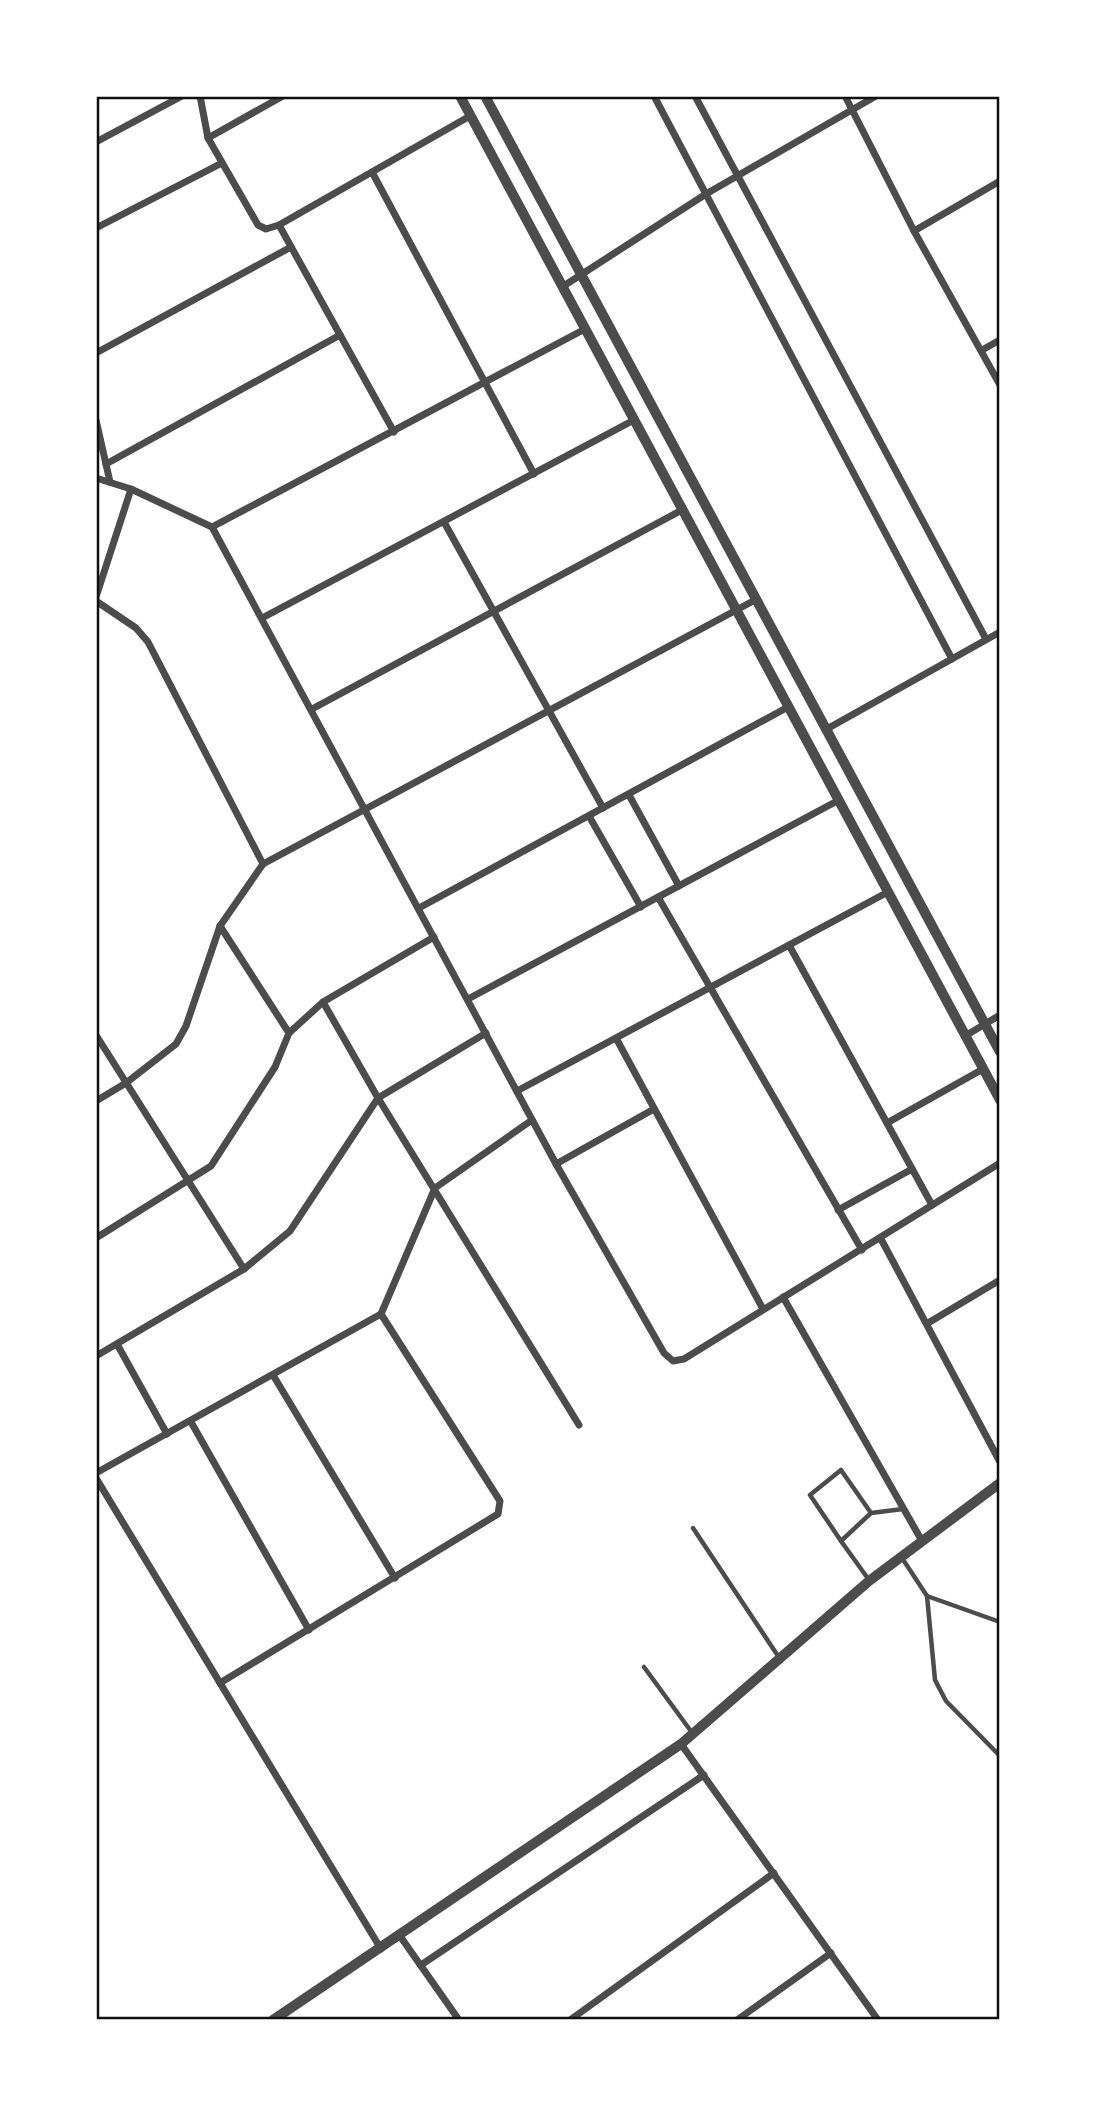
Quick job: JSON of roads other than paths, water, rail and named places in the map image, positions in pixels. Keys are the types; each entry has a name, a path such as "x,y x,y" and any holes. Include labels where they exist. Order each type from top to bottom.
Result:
{"street":[{"path":"96,142 182,96"},
{"path":"200,96 208,138 220,164 258,225 267,229 279,225 470,116"},
{"path":"208,138 283,96"},
{"path":"460,96 1000,1100"},
{"path":"485,96 579,276 1000,1052"},
{"path":"654,96 952,659"},
{"path":"695,96 986,639"},
{"path":"845,96 914,231 1000,385"},
{"path":"562,286 706,194 876,96"},
{"path":"96,228 220,164"},
{"path":"372,172 534,474"},
{"path":"914,231 1000,181"},
{"path":"279,225 394,432"},
{"path":"96,353 291,247"},
{"path":"212,527 585,329"},
{"path":"106,464 340,335"},
{"path":"982,350 1000,340"},
{"path":"96,420 110,482"},
{"path":"264,617 634,420"},
{"path":"96,478 131,489 212,527 264,617 556,1164 664,1353 673,1361 684,1359 1000,1163"},
{"path":"131,489 96,599 136,628 148,642 263,864"},
{"path":"312,709 682,510"},
{"path":"444,522 603,808"},
{"path":"96,1101 126,1083 176,1044 186,1026 220,926 263,864 755,600"},
{"path":"825,730 1000,632"},
{"path":"419,908 788,707"},
{"path":"629,794 679,886"},
{"path":"468,999 839,800"},
{"path":"589,816 641,907"},
{"path":"517,1091 888,892"},
{"path":"658,897 862,1250"},
{"path":"220,926 289,1033"},
{"path":"96,1238 211,1166 275,1066 289,1033 323,1002 434,937"},
{"path":"789,945 932,1205"},
{"path":"323,1002 378,1098 436,1188 579,1424"},
{"path":"965,1036 1000,1015"},
{"path":"96,1356 244,1269 290,1231 378,1098 486,1033"},
{"path":"96,1035 244,1269"},
{"path":"616,1038 763,1309"},
{"path":"887,1123 983,1069"},
{"path":"556,1164 654,1109"},
{"path":"381,1949 96,1475 381,1314 436,1188 532,1120"},
{"path":"838,1210 912,1169"},
{"path":"881,1239 1000,1462"},
{"path":"928,1324 1000,1280"},
{"path":"783,1297 922,1541"},
{"path":"220,1683 498,1514 500,1501 381,1314"},
{"path":"117,1344 167,1434"},
{"path":"273,1374 395,1578"},
{"path":"191,1422 309,1630"},
{"path":"273,2020 681,1745 869,1581 1000,1483"},
{"path":"681,1745 878,2020"},
{"path":"421,1965 704,1775"},
{"path":"570,2020 774,1873"},
{"path":"400,1936 459,2020"},
{"path":"737,2020 831,1953"}],"lane":[{"path":"869,1581 810,1495 841,1470 871,1513"},
{"path":"841,1541 871,1513 904,1509"},
{"path":"693,1528 780,1660"},
{"path":"901,1557 927,1596 935,1680 946,1701 1000,1756"},
{"path":"927,1596 1000,1622"},
{"path":"643,1667 693,1734"}]}
